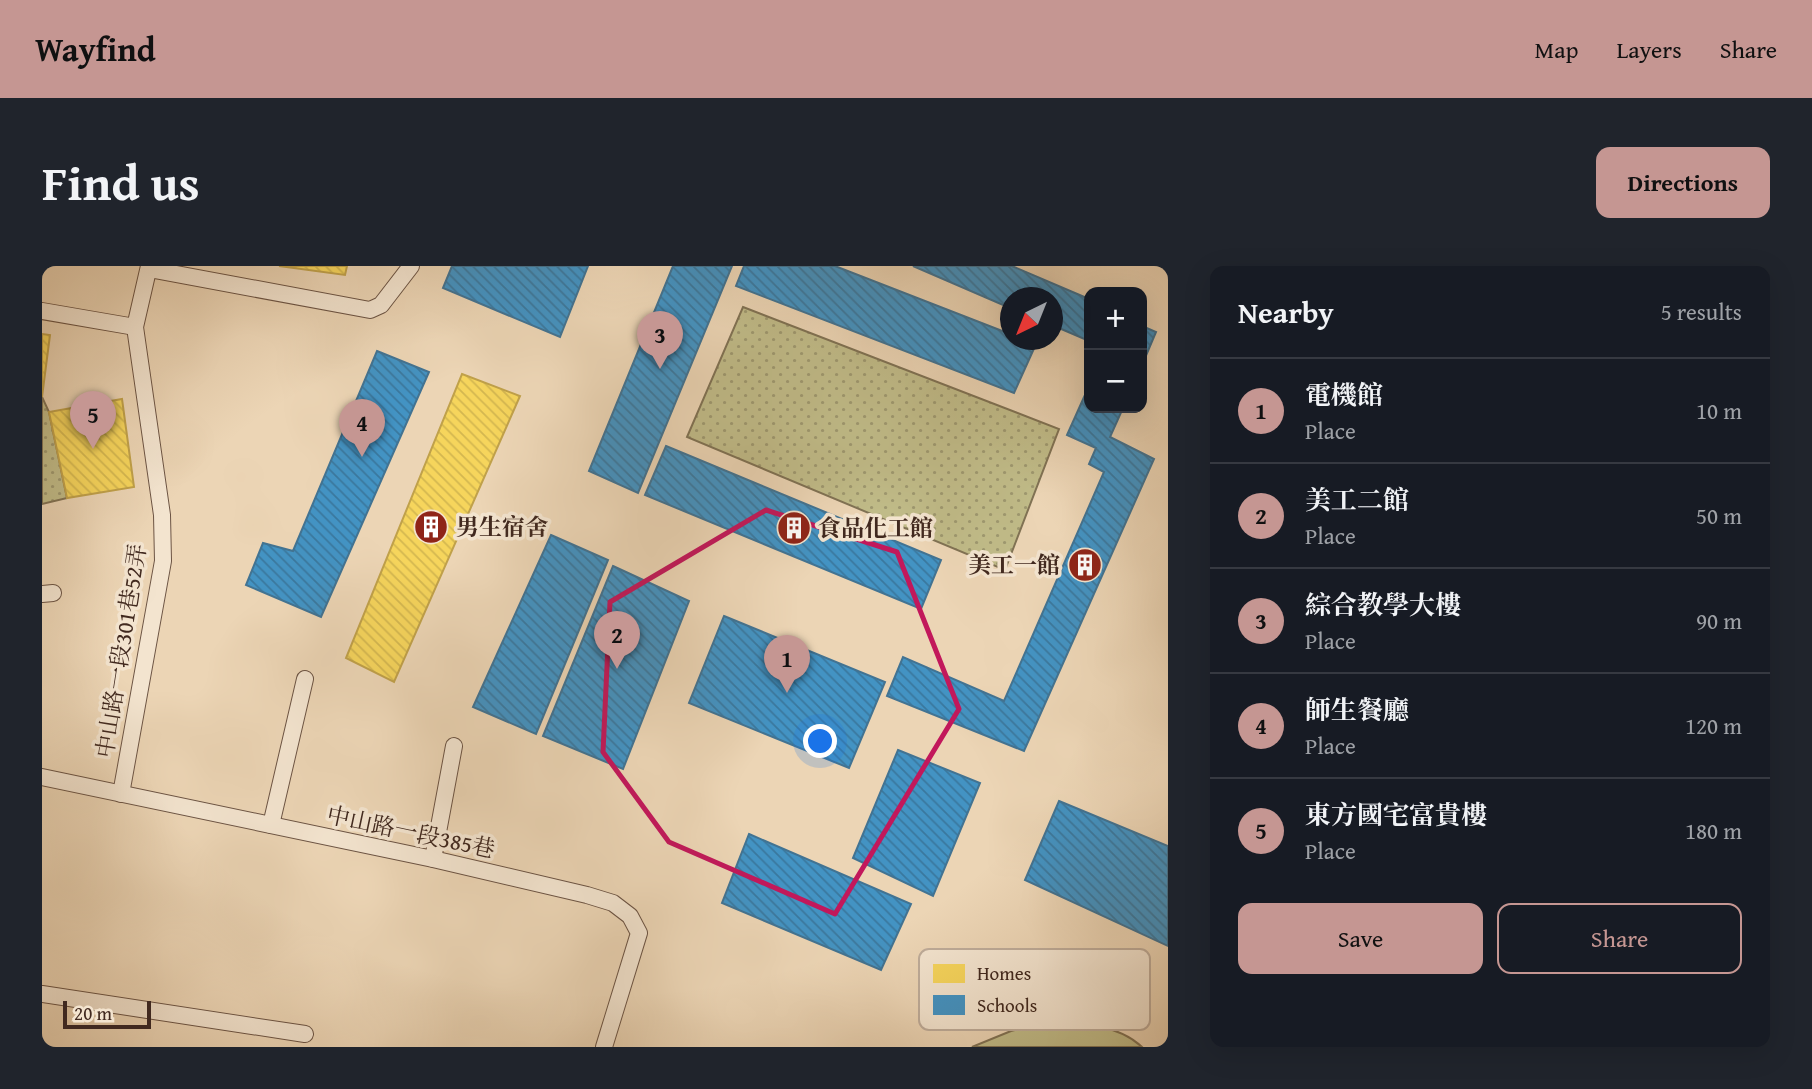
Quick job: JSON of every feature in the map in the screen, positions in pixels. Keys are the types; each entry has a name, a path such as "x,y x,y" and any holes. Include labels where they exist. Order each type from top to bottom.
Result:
{"lane":[{"path":"149,267 370,310 381,304 411,266"},
{"name":"中山路一段301巷52弄","path":"121,794 163,561 162,515 135,327 149,267"},
{"path":"42,311 135,327"},
{"path":"271,825 305,679"},
{"path":"433,859 454,746"},
{"name":"中山路一段385巷","path":"42,777 433,859 613,903 630,916 639,933 604,1047"},
{"path":"42,994 305,1034"}],"highlighted area":[{"path":"766,510 897,552 959,709 835,914 669,842 603,752 610,602"}],"shaded area":[{"path":"743,307 1059,429 1005,570 687,437"},
{"path":"42,397 49,412 67,498 42,504"},
{"path":"1112,1030 1131,1038 1142,1047 972,1047 1011,1031"}],"building: Homes":[{"path":"279,266 347,266 345,275"},
{"path":"42,334 50,335 42,397"},
{"name":"男生宿舍","path":"462,374 520,396 394,682 346,658"},
{"path":"122,399 134,487 67,498 49,412"}],"building: Schools":[{"path":"452,266 588,266 560,337 443,288"},
{"path":"673,266 732,266 638,493 589,471"},
{"path":"744,266 835,266 1000,330 1000,350 1033,350 1014,393 736,286"},
{"path":"913,266 1012,266 1061,287 1000,287 1000,304"},
{"path":"1063,288 1084,297 1084,339 1063,330"},
{"path":"1147,328 1156,332 1147,353"},
{"path":"377,351 429,372 321,617 246,585 263,543 293,551"},
{"name":"美工一館","path":"1084,397 1084,413 1121,413 1110,437 1154,459 1024,751 887,696 903,657 1004,701 1104,472 1089,464 1096,448 1067,435"},
{"name":"食品化工館","path":"666,446 941,560 921,609 645,495"},
{"path":"551,535 608,560 536,734 473,707"},
{"path":"613,566 689,601 623,769 543,736"},
{"path":"724,616 885,682 849,768 689,703"},
{"path":"898,750 980,783 933,896 853,858"},
{"path":"1059,801 1168,846 1168,946 1025,880"},
{"path":"749,834 911,904 881,970 722,903"}],"place":[{"name":"綜合教學大樓","path":"660,369"},
{"name":"東方國宅富貴樓","path":"93,449"},
{"name":"師生餐廳","path":"362,457"},
{"name":"男生宿舍","path":"431,527"},
{"name":"食品化工館","path":"794,528"},
{"name":"美工一館","path":"1085,565"},
{"name":"美工二館","path":"617,669"},
{"name":"電機館","path":"787,693"}]}
